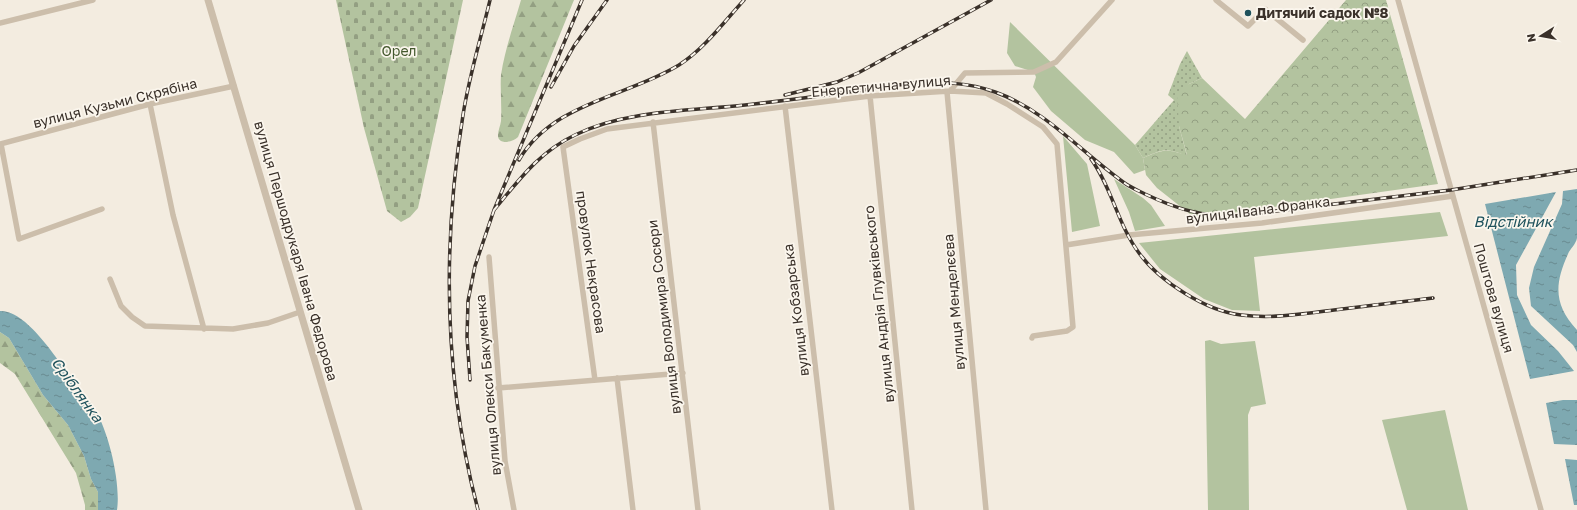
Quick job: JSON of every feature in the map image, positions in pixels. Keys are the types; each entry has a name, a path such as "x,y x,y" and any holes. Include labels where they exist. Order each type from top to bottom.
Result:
{"street":[{"path":"0,23 93,0"},
{"name":"вулиця Першодрукаря Івана Федорова","path":"208,0 359,510"},
{"path":"948,91 965,73 1034,72 1056,62 1112,0"},
{"path":"1216,0 1248,26 1265,9 1303,40"},
{"name":"Поштова вулиця","path":"1398,0 1541,510"},
{"name":"вулиця Кузьми Скрябіна","path":"102,209 19,239 1,144 150,104 234,86"},
{"name":"Енергетична вулиця","path":"563,147 607,129 653,122 870,96 948,91 986,94 1030,117 1043,127 1057,144 1073,327 1067,331 1033,336 1032,338"},
{"name":"вулиця Менделєєва","path":"948,91 986,510"},
{"name":"вулиця Андрія Глувківського","path":"870,96 912,510"},
{"path":"150,104 173,215 204,329"},
{"name":"вулиця Кобзарська","path":"785,106 832,510"},
{"name":"вулиця Володимира Сосюри","path":"653,122 698,510"},
{"name":"провулок Некрасова","path":"563,147 595,380"},
{"name":"вулиця Івана Франка","path":"1066,245 1129,235 1262,223 1453,196"},
{"name":"вулиця Олекси Бакуменка","path":"489,258 505,462 514,510"},
{"path":"110,279 121,306 132,317 145,326 233,330 268,323 300,312"},
{"path":"498,388 683,373"},
{"path":"617,378 633,510"}],"green space":[{"name":"Орел","path":"336,0 463,0 418,208 410,217 401,222 387,211 364,128"},
{"path":"521,0 574,0 518,137 507,142 500,140 498,137 501,121 501,75 507,46"},
{"path":"1346,0 1386,0 1438,184 1195,218 1157,188 1146,175 1143,158 1165,151 1187,155 1179,126 1177,95 1189,84 1202,78 1245,119"},
{"path":"1010,22 1135,145 1143,158 1145,170 1134,174 1114,152 1085,140 1051,111 1033,87 1036,77 1034,72 1015,66 1007,53"},
{"path":"1187,51 1202,78 1189,84 1179,126 1187,156 1169,151 1160,151 1143,158 1135,145 1174,100 1168,95 1180,64"},
{"path":"1063,136 1087,164 1100,226 1072,232"},
{"path":"1114,179 1151,205 1165,226 1135,231 1129,212"},
{"path":"1440,212 1448,236 1254,257 1260,311 1232,310 1204,299 1160,269 1139,243"},
{"path":"0,332 9,338 43,395 68,425 84,456 91,479 98,492 98,510 85,510 76,473 15,374 0,363"},
{"path":"1210,340 1221,344 1255,341 1266,404 1251,407 1248,415 1249,510 1208,510 1205,341"},
{"path":"1445,410 1468,510 1407,510 1382,420"}],"water":[{"name":"Відстійник","path":"1577,189 1577,238 1563,265 1560,275 1559,294 1560,303 1564,312 1569,321 1577,330 1577,352 1573,345 1531,306 1529,288 1534,267 1562,204 1563,191"},
{"name":"Відстійник","path":"1556,192 1516,265 1517,295 1531,325 1558,351 1574,371 1530,379 1485,204"},
{"name":"Сріблянка","path":"0,311 10,313 21,319 43,340 95,410 105,431 113,458 118,499 117,510 98,510 98,492 91,479 84,456 68,425 43,395 9,338 0,332"},
{"path":"1563,400 1577,400 1577,445 1554,444 1546,403"},
{"path":"1565,459 1577,460 1577,505 1574,505"}],"railway":[{"path":"478,510 458,412 450,313 450,263 456,164 463,115 472,71 490,0"},
{"path":"470,380 467,337 468,301 475,266 494,210 582,0"},
{"path":"551,87 574,46 607,0"},
{"path":"519,160 534,141 551,125 571,113 659,76 688,59 713,35 744,0"},
{"path":"785,95 837,82 858,73 991,0"},
{"path":"494,210 540,158 562,142 594,127 636,116 766,103 913,83 965,84 995,92 1014,100 1048,121 1110,172 1131,187 1175,207 1215,216 1227,217 1451,190 1577,170"},
{"path":"1091,159 1104,182 1126,231 1139,253 1148,264 1158,274 1184,293 1213,308 1241,315 1275,316 1433,298"}],"place":[{"name":"Дитячий садок №8","path":"1248,13"}]}
